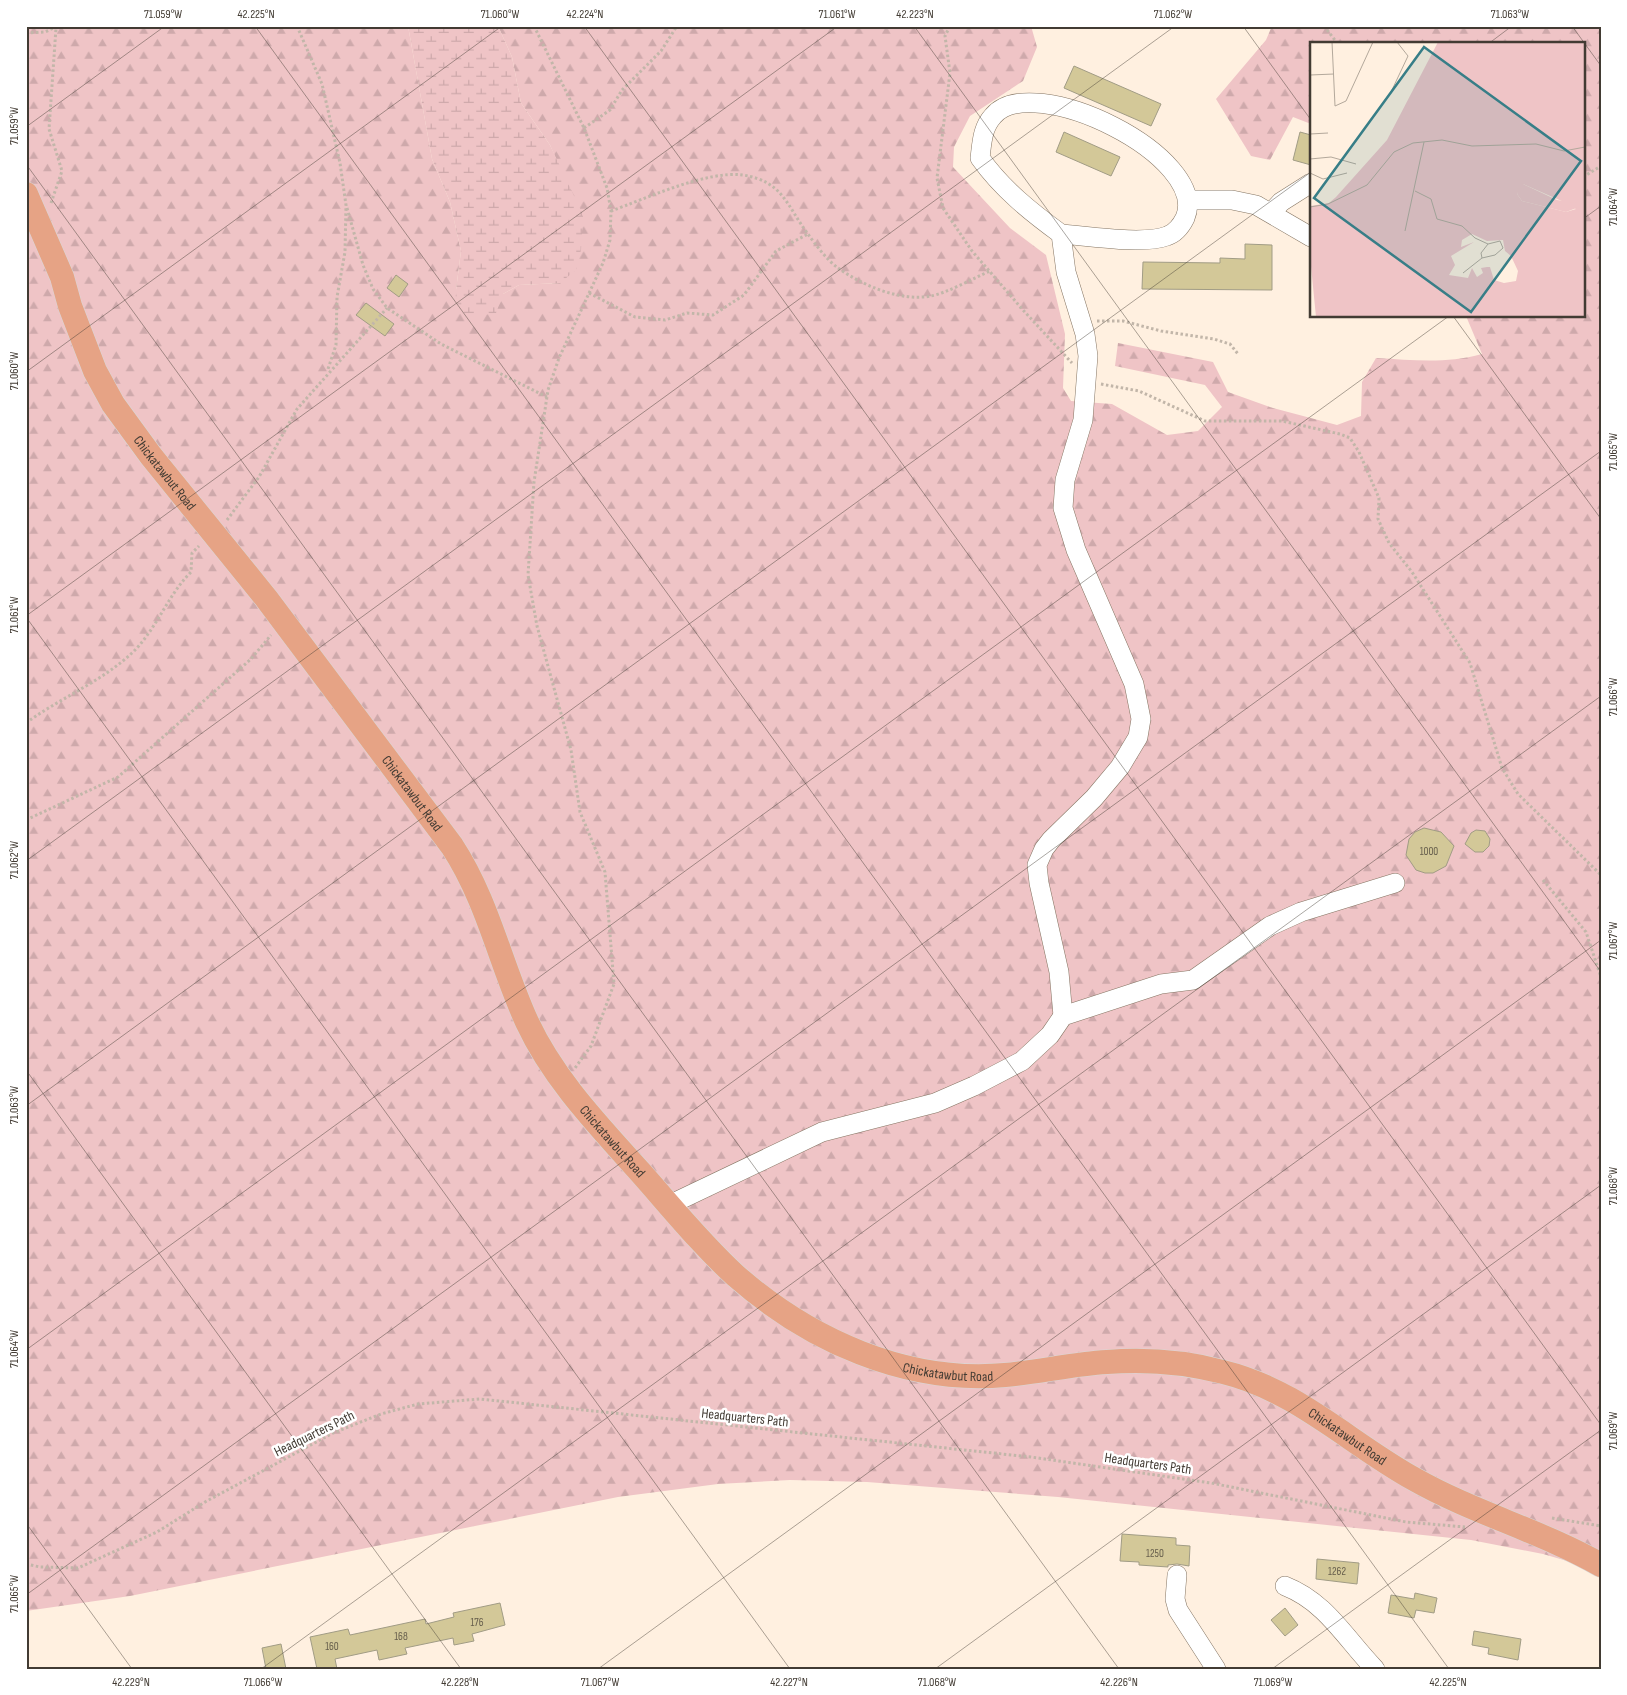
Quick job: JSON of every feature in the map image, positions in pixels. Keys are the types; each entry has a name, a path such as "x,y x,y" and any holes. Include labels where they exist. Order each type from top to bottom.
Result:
{"main road":[{"name":"Chickatawbut Road","path":"26,194 40,222 62,277 70,306 89,357 114,404 151,456 283,621 439,828 464,865 485,907 525,1018 563,1083 669,1205 722,1262 763,1298 814,1331 862,1354 898,1365 968,1376 1006,1375 1104,1362 1146,1361 1182,1364 1226,1372 1262,1385 1296,1401 1411,1478 1446,1496 1558,1543 1601,1565"}],"lane":[{"path":"1034,102 1066,108 1105,122 1144,144 1162,160 1181,181 1188,200 1188,210 1181,225 1173,234 1161,238 1142,240 1061,234 1034,214 994,178 980,158 984,128 994,114 1012,103 1034,102"},
{"path":"1271,213 1281,202 1310,184"},
{"path":"1188,200 1232,200 1256,205 1310,236"},
{"path":"1061,234 1066,272 1082,324 1088,356 1083,420 1065,480 1063,508 1076,550 1134,684 1141,719 1138,737 1120,767 1094,798 1051,840 1037,865 1038,883 1059,972 1063,1016"},
{"path":"669,1205 822,1132 935,1103 993,1078 1031,1054 1050,1035 1063,1016 1162,984 1193,980 1270,926 1301,912 1396,883"},
{"path":"1177,1574 1175,1599 1178,1610 1216,1669"},
{"path":"1285,1586 1304,1594 1317,1603 1375,1669"}],"path":[{"path":"297,26 322,84 340,163 346,205 363,265 373,289 387,308 441,344 547,397"},
{"path":"534,26 584,128 607,188 611,211 610,240 603,263 559,358 547,397 534,482 528,575 537,626 571,750 580,812 605,872 614,984 591,1046 563,1083"},
{"path":"584,128 610,110 622,90 661,51 676,26"},
{"path":"950,26 945,36 950,73 937,178 943,208 972,251 1023,310 1087,378 1102,385 1139,390 1205,421 1282,421 1350,438 1359,452 1379,498 1378,519 1389,543 1412,572 1470,663 1502,768 1518,794 1601,875"},
{"path":"1324,26 1336,42"},
{"path":"26,32 45,32 57,27 49,129 62,171 56,194 40,222"},
{"path":"1584,176 1601,166"},
{"path":"611,211 686,184 718,176 742,175 764,181 784,195 808,234 837,267 870,286 900,296 931,296 990,271"},
{"path":"327,372 336,346 337,296 344,252 346,205"},
{"path":"589,293 635,317 665,320 687,313 713,315 744,295 776,251 808,234"},
{"path":"241,503 259,477 297,409 327,372 387,308"},
{"path":"1082,324 1103,320 1123,321 1161,331 1214,339 1230,344 1238,354"},
{"path":"26,723 50,706 93,682 132,653 165,610 175,590 191,572"},
{"path":"26,820 118,777 251,659 283,621"},
{"path":"1543,880 1586,932 1601,977"},
{"name":"Headquarters Path","path":"26,1564 78,1568 157,1532 205,1502 333,1433 381,1414 418,1404 480,1399 1041,1459 1211,1483 1406,1522 1476,1527 1483,1524 1489,1513"}],"green space":[{"path":"26,26 408,26 432,159 450,202 461,251 456,290 503,294 519,285 560,283 563,175 550,145 521,103 512,57 498,26 1031,26 1037,47 1023,81 970,116 954,147 953,167 1010,228 1046,255 1065,334 1063,388 1071,401 1112,404 1167,435 1198,431 1222,407 1205,385 1115,366 1118,343 1213,362 1228,392 1273,408 1337,425 1361,416 1362,382 1376,358 1442,360 1482,354 1467,318 1584,318 1584,42 1310,42 1310,124 1293,117 1270,160 1251,156 1216,99 1266,40 1272,26 1601,26 1601,1575 1574,1563 1543,1554 1471,1540 1058,1497 867,1482 790,1480 718,1484 618,1497 130,1596 26,1611"},
{"path":"408,26 498,26 512,57 521,103 550,145 583,215 581,250 576,270 560,283 519,285 503,294 496,313 464,318 458,309 456,290 461,251 450,202 432,159"}],"building":[{"path":"1074,66 1161,104 1151,126 1064,88"},
{"path":"1064,132 1120,157 1111,176 1056,152"},
{"path":"1300,132 1310,135 1310,165 1293,160"},
{"path":"1245,244 1272,245 1272,290 1142,289 1143,262 1220,263 1220,258 1245,259"},
{"path":"396,275 408,284 399,297 387,288"},
{"path":"366,303 394,324 385,336 356,315"},
{"path":"1424,828 1441,832 1454,846 1446,866 1433,873 1416,870 1406,855 1409,839 1415,832"},
{"path":"1476,830 1485,831 1490,839 1489,846 1483,852 1475,852 1465,844 1471,833"},
{"path":"1122,1534 1176,1538 1176,1545 1190,1546 1189,1566 1177,1564 1168,1565 1168,1567 1139,1565 1139,1562 1120,1561"},
{"path":"1317,1559 1359,1563 1357,1584 1316,1579"},
{"path":"1415,1593 1437,1598 1434,1613 1416,1610 1414,1618 1388,1613 1391,1595 1414,1599"},
{"path":"500,1603 505,1625 472,1634 474,1641 454,1645 453,1638 405,1648 407,1654 379,1660 377,1650 335,1659 337,1669 317,1669 310,1637 348,1629 350,1635 425,1619 426,1624 454,1617 453,1613"},
{"path":"1285,1608 1298,1625 1285,1636 1271,1620"},
{"path":"1474,1631 1521,1639 1518,1660 1488,1654 1489,1648 1472,1645"},
{"path":"281,1644 286,1669 266,1669 262,1648"}]}
